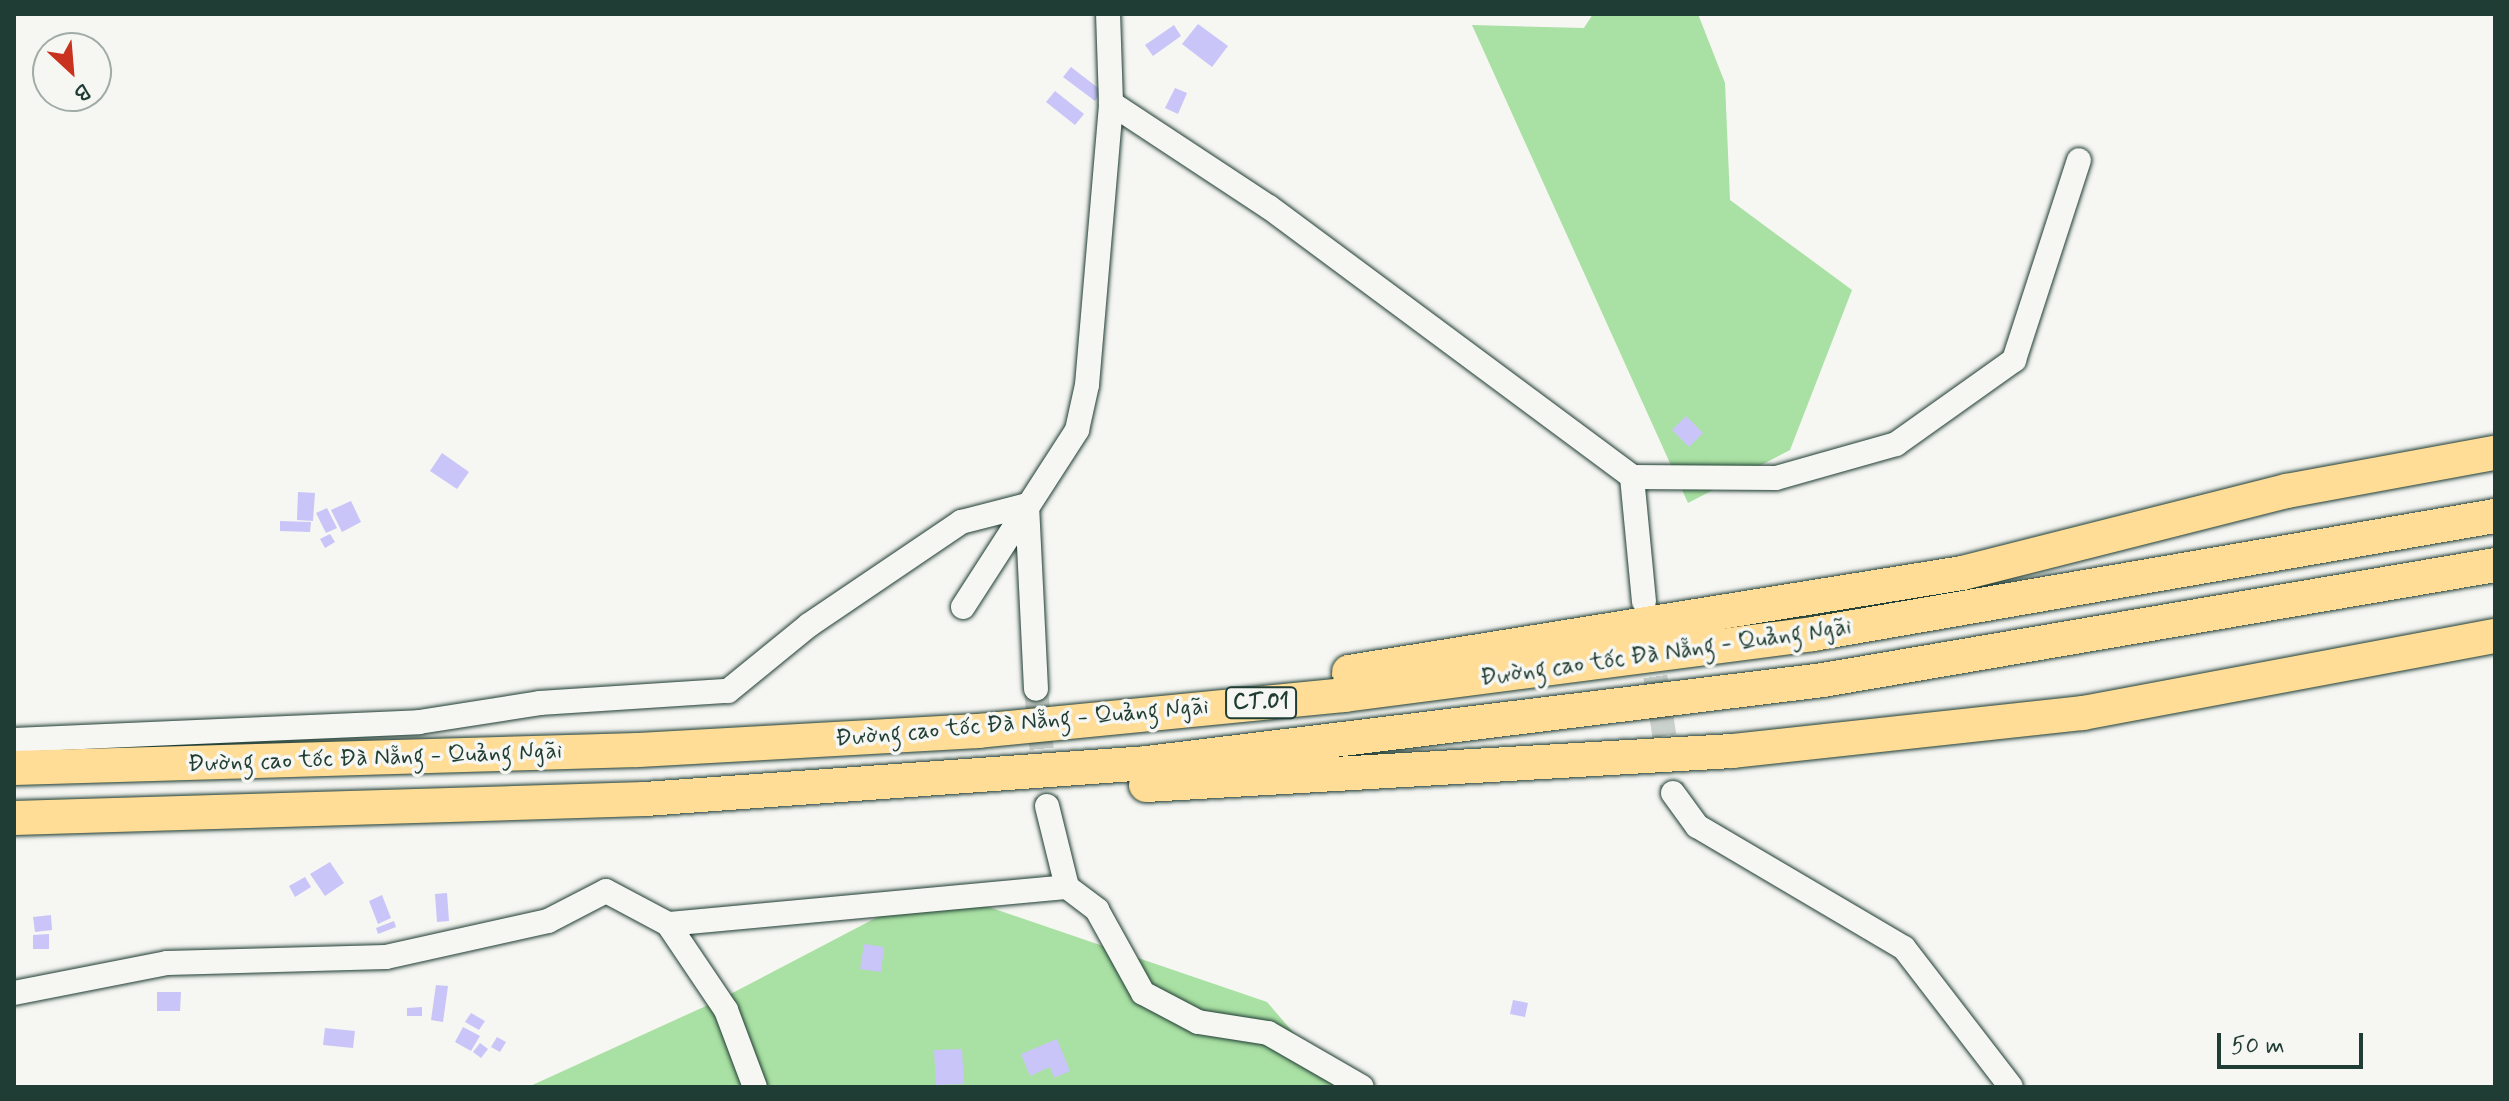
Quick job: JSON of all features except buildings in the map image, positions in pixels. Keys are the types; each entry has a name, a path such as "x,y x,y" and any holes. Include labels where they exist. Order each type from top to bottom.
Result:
{"highway":[{"path":"978,731 1962,573 2287,491 2495,453"},
{"name":"Đường cao tốc Đà Nẵng - Quảng Ngãi","path":"14,768 638,750 978,731 1572,668 2495,516"},
{"name":"Đường cao tốc Đà Nẵng - Quảng Ngãi","path":"14,818 645,799 1124,765 1550,718 1823,680 2495,565"},
{"path":"645,799 998,793 1732,751 2083,713 2495,636"}],"street":[{"path":"963,607 1077,430 1087,385 1111,103 1108,14"},
{"path":"1111,103 1269,207 1632,477 1776,478 1896,444 2014,360 2079,160"},
{"path":"1632,477 1644,601"},
{"path":"1027,505 1036,689"},
{"path":"14,740 419,722 540,703 728,691 809,625 961,522 1027,505"},
{"path":"1673,793 1697,826 1904,948 2011,1087"},
{"path":"1047,806 1067,887 1097,910 1143,993 1198,1022 1268,1033 1362,1087"},
{"path":"668,924 1067,887"},
{"path":"14,993 167,963 386,957 548,921 606,891 668,924 726,1010 755,1087"}],"green space":[{"path":"1593,14 1698,14 1725,83 1730,200 1852,290 1790,450 1688,503 1472,25 1584,28"},
{"path":"933,888 1267,1002 1340,1087 528,1087 719,1000"}],"tunnel":[{"path":"1650,641 1673,793"},
{"path":"1036,689 1047,806"}]}
